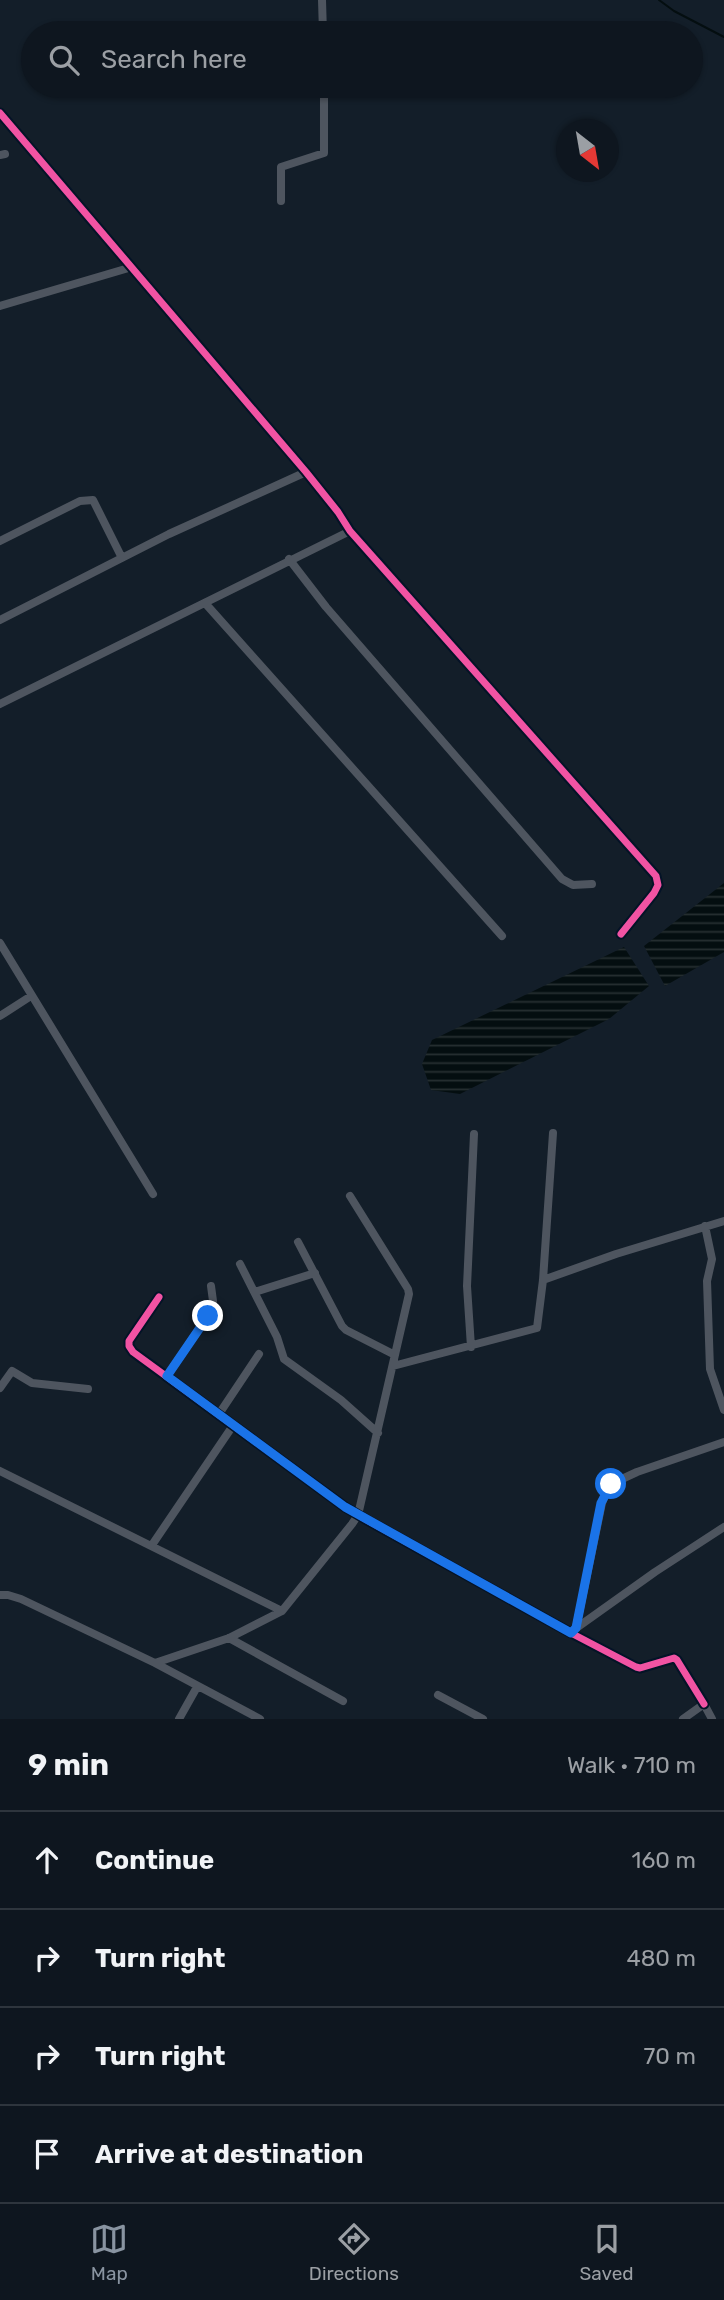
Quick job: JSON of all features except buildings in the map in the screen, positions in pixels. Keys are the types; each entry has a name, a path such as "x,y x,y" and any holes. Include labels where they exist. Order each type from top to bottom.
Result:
{"street":[{"path":"322,0 323,21"},
{"path":"281,201 281,167 324,153 324,98"},
{"path":"0,113 306,472 350,531 656,876 658,885 654,893 621,934"},
{"path":"0,306 132,267"},
{"path":"0,620 169,534 306,472"},
{"path":"0,541 80,502 93,500 122,558"},
{"path":"0,704 350,531"},
{"path":"289,559 326,607 562,879 573,885 592,884"},
{"path":"205,603 502,936"},
{"path":"0,943 153,1194"},
{"path":"0,1016 31,996"},
{"path":"393,1366 537,1328 553,1133"},
{"path":"471,1347 467,1286 474,1134"},
{"path":"155,1663 229,1638 282,1611 358,1514 408,1289 350,1196"},
{"path":"543,1280 724,1221"},
{"path":"705,1226 712,1259 707,1281 710,1368 724,1410"},
{"path":"298,1242 346,1330 395,1355"},
{"path":"240,1264 277,1337 284,1359 341,1400 378,1433"},
{"path":"255,1292 315,1273"},
{"path":"167,1376 208,1316 213,1301 211,1286"},
{"path":"159,1297 129,1341 133,1352 345,1507 636,1667 674,1658 712,1719"},
{"path":"219,1413 259,1354"},
{"path":"0,1388 12,1371 32,1383 88,1389"},
{"path":"152,1545 234,1424"},
{"path":"573,1630 601,1503 608,1485 637,1472 724,1442"},
{"path":"0,1471 282,1611"},
{"path":"573,1630 724,1527"},
{"path":"0,1589 4,1595 21,1599 155,1663 260,1719"},
{"path":"229,1638 343,1701"},
{"path":"179,1719 197,1687"},
{"path":"438,1695 483,1719"},
{"path":"683,1719 704,1704"}],"shaded area":[{"path":"724,883 724,952 665,986 644,946"},
{"path":"624,947 649,986 609,1019 460,1094 431,1090 422,1064 432,1040"}],"waterway":[{"path":"659,0 693,21"},
{"path":"703,26 724,37"}],"cycle path":[{"path":"0,113 306,472 350,531 656,876 658,885 654,893 621,934"},
{"path":"159,1297 129,1341 133,1352 345,1507 367,1520 636,1667 674,1658 704,1704"}],"route":[{"path":"208,1316 167,1376 345,1507 571,1633 576,1628 601,1503 611,1484"}]}
